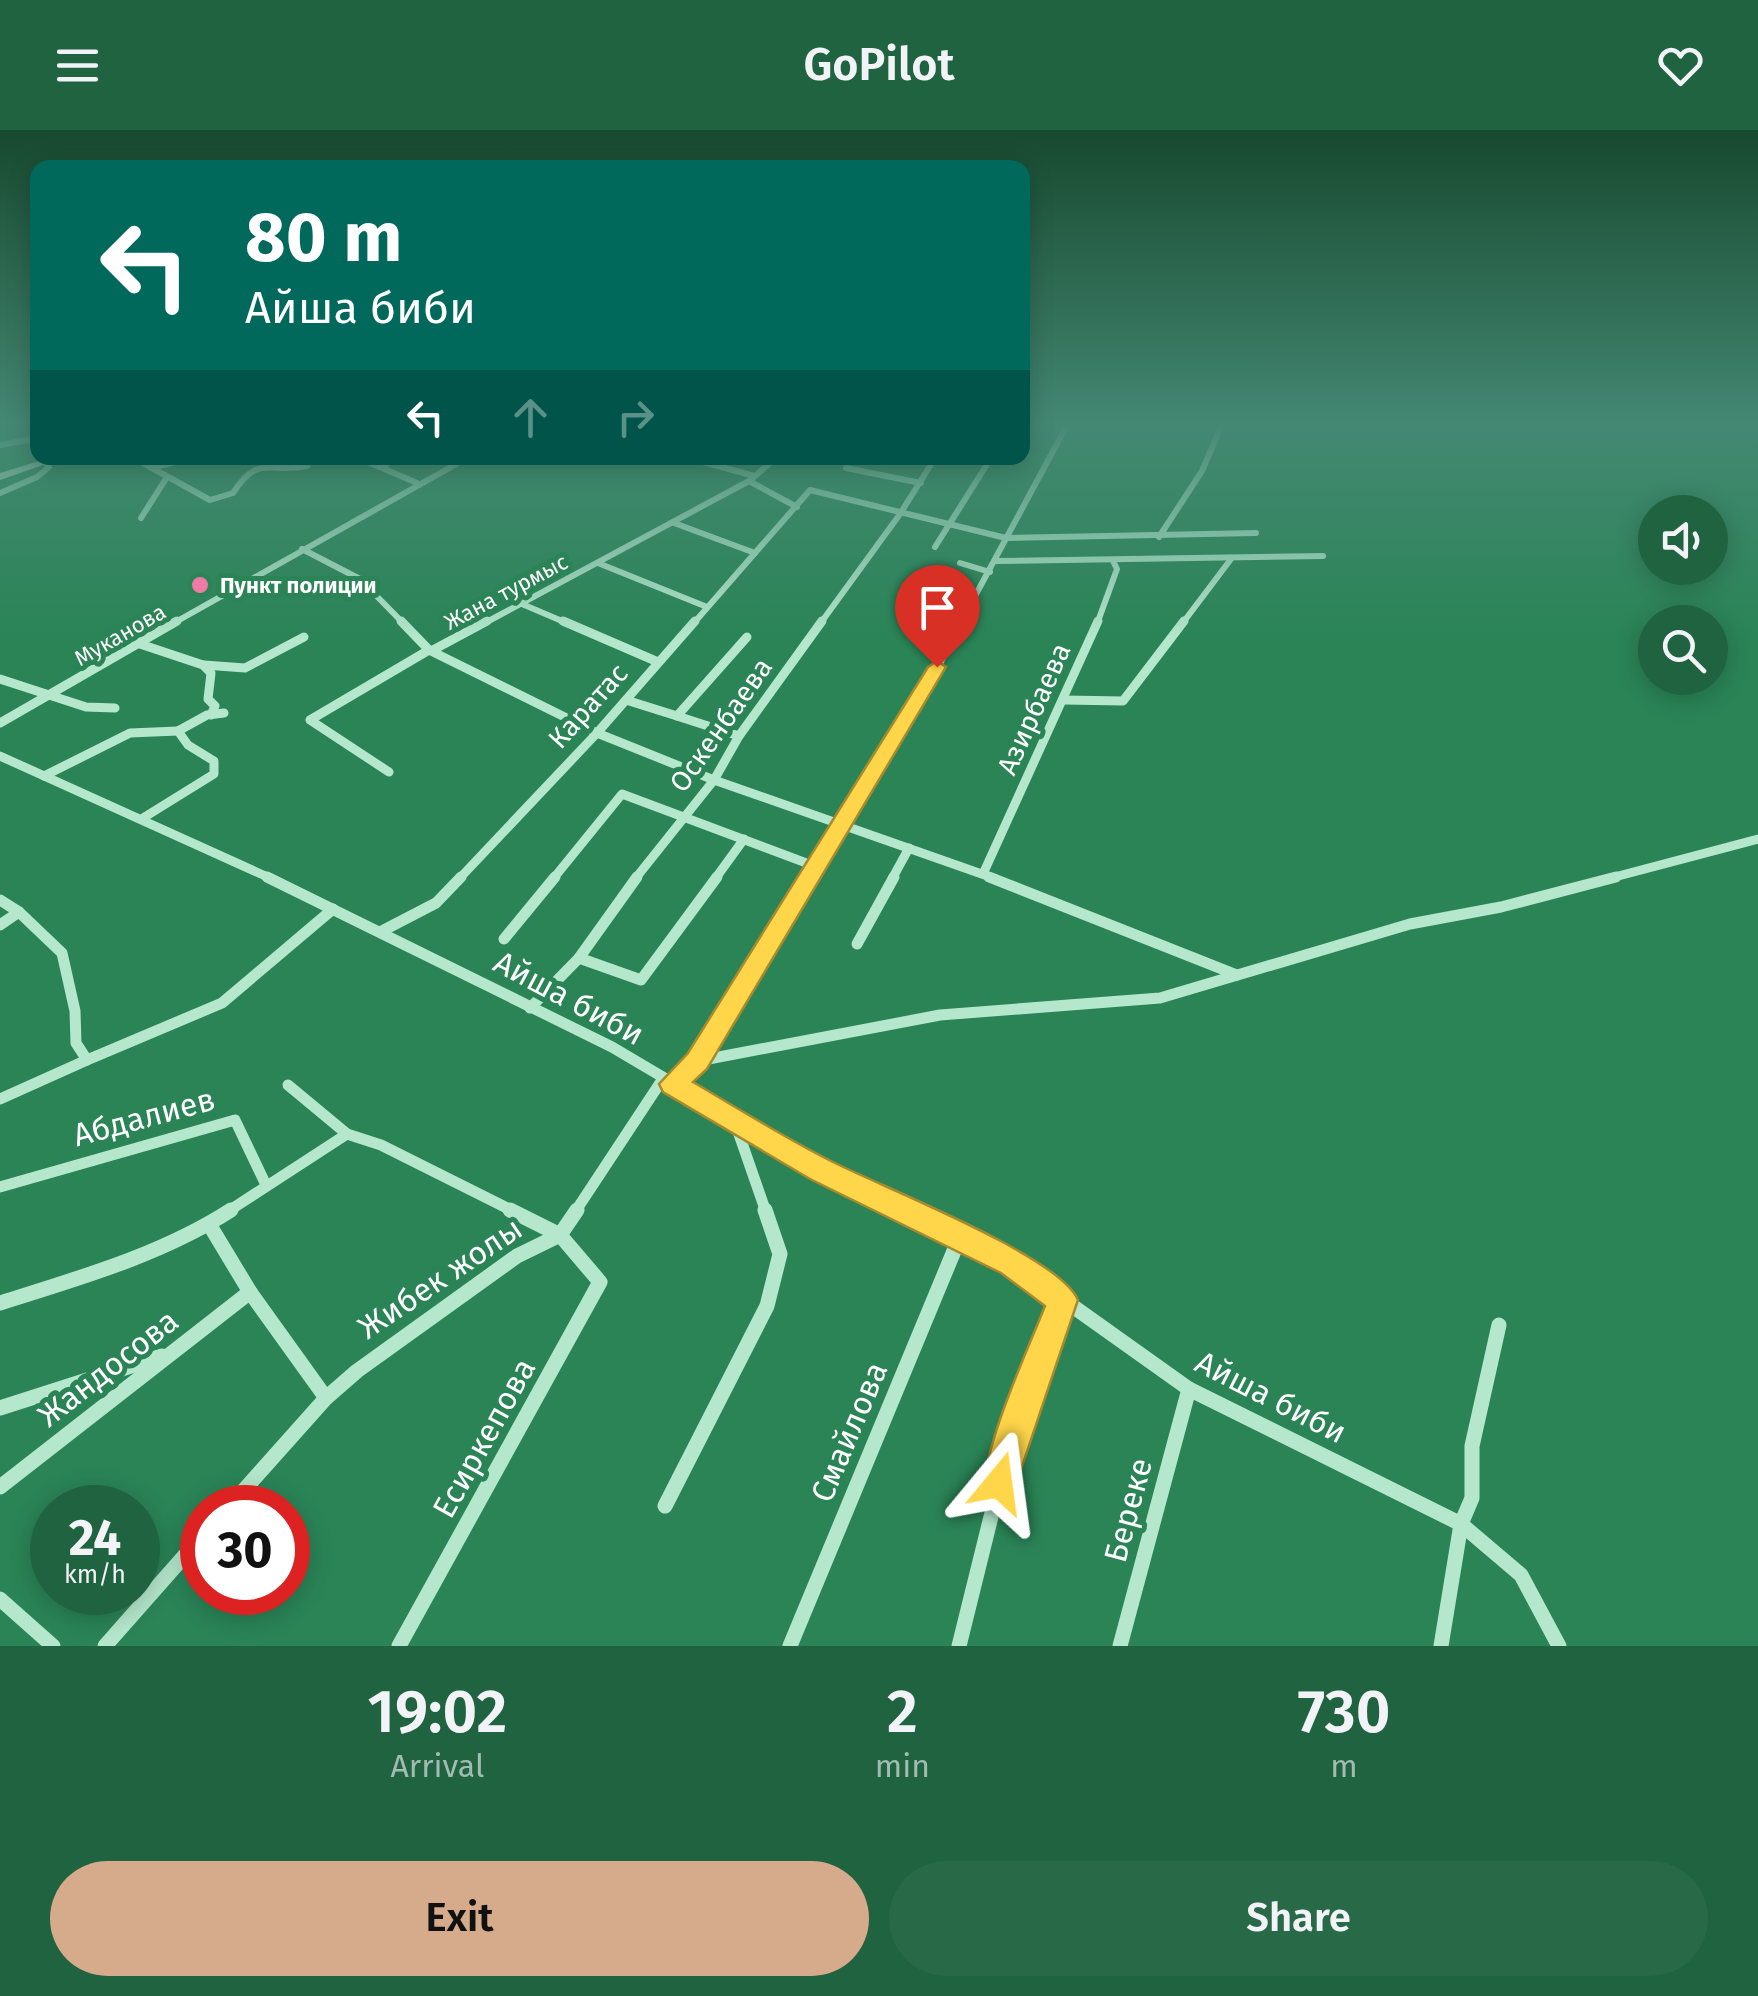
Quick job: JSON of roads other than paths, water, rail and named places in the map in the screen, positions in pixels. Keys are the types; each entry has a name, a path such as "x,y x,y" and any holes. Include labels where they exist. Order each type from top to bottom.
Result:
{"street":[{"path":"141,518 154,498"},
{"name":"Муканова","path":"0,723 389,498"},
{"name":"Жана турмыс","path":"389,772 310,720 431,650 717,498"},
{"path":"783,498 798,507"},
{"name":"Каратас","path":"382,931 436,902 597,733 805,498"},
{"name":"Каратас","path":"844,498 894,509 900,514"},
{"name":"Оскенбаева","path":"530,1008 579,958 714,780 739,736 910,498"},
{"path":"934,547 968,498"},
{"path":"698,1061 920,698 1028,498"},
{"path":"1160,536 1184,498"},
{"path":"900,514 1006,538 1256,533"},
{"path":"674,523 755,552"},
{"path":"302,549 360,579 431,650 597,733 714,780 984,874 1237,975"},
{"path":"996,561 1324,556"},
{"path":"1064,700 1123,701 1231,559"},
{"name":"Азирбаева","path":"984,874 1064,700 1117,568 1113,561"},
{"path":"960,563 990,572"},
{"path":"598,564 708,607"},
{"path":"522,604 658,662"},
{"path":"140,644 226,673 248,669 304,637"},
{"path":"677,716 747,637"},
{"path":"203,665 211,673 208,699 215,706 211,715"},
{"path":"0,680 22,682 98,710 115,708"},
{"path":"626,700 739,736"},
{"path":"44,776 130,733 178,730 224,712"},
{"path":"143,818 214,774 214,762 188,746 178,730"},
{"name":"Айша биби","path":"0,756 143,818 382,931 612,1047 820,1170 1012,1263 1190,1389 1461,1524 1522,1576 1559,1646"},
{"path":"504,940 622,794 816,867"},
{"path":"579,958 641,980 744,839"},
{"path":"667,1082 698,1061 940,1015 1160,998 1410,924 1500,907 1758,839"},
{"path":"857,944 908,848"},
{"path":"0,900 19,912 62,953 75,1011 76,1043 88,1060"},
{"path":"0,1098 222,1002 333,909"},
{"path":"0,925 19,912"},
{"name":"Жибек жолы","path":"248,1485 326,1398 517,1256 560,1235 667,1082"},
{"path":"288,1085 347,1134 381,1145 560,1235"},
{"name":"Абдалиев","path":"0,1187 235,1120 266,1185"},
{"path":"665,1506 768,1306 780,1254 733,1120"},
{"path":"0,1302 117,1266 209,1224 347,1134"},
{"path":"209,1224 250,1292 326,1398"},
{"name":"Есиркепова","path":"399,1646 600,1282 560,1235"},
{"name":"Смайлова","path":"790,1646 959,1239"},
{"name":"Жандосова","path":"0,1487 250,1292"},
{"path":"960,1646 1008,1448 1062,1300"},
{"path":"1441,1646 1461,1524 1472,1498 1472,1446 1499,1325"},
{"path":"0,1408 172,1353"},
{"name":"Береке","path":"1120,1646 1190,1389"},
{"path":"104,1646 180,1561"},
{"path":"0,1600 53,1646"}],"place":[{"name":"Пункт полиции","path":"200,585"}]}
